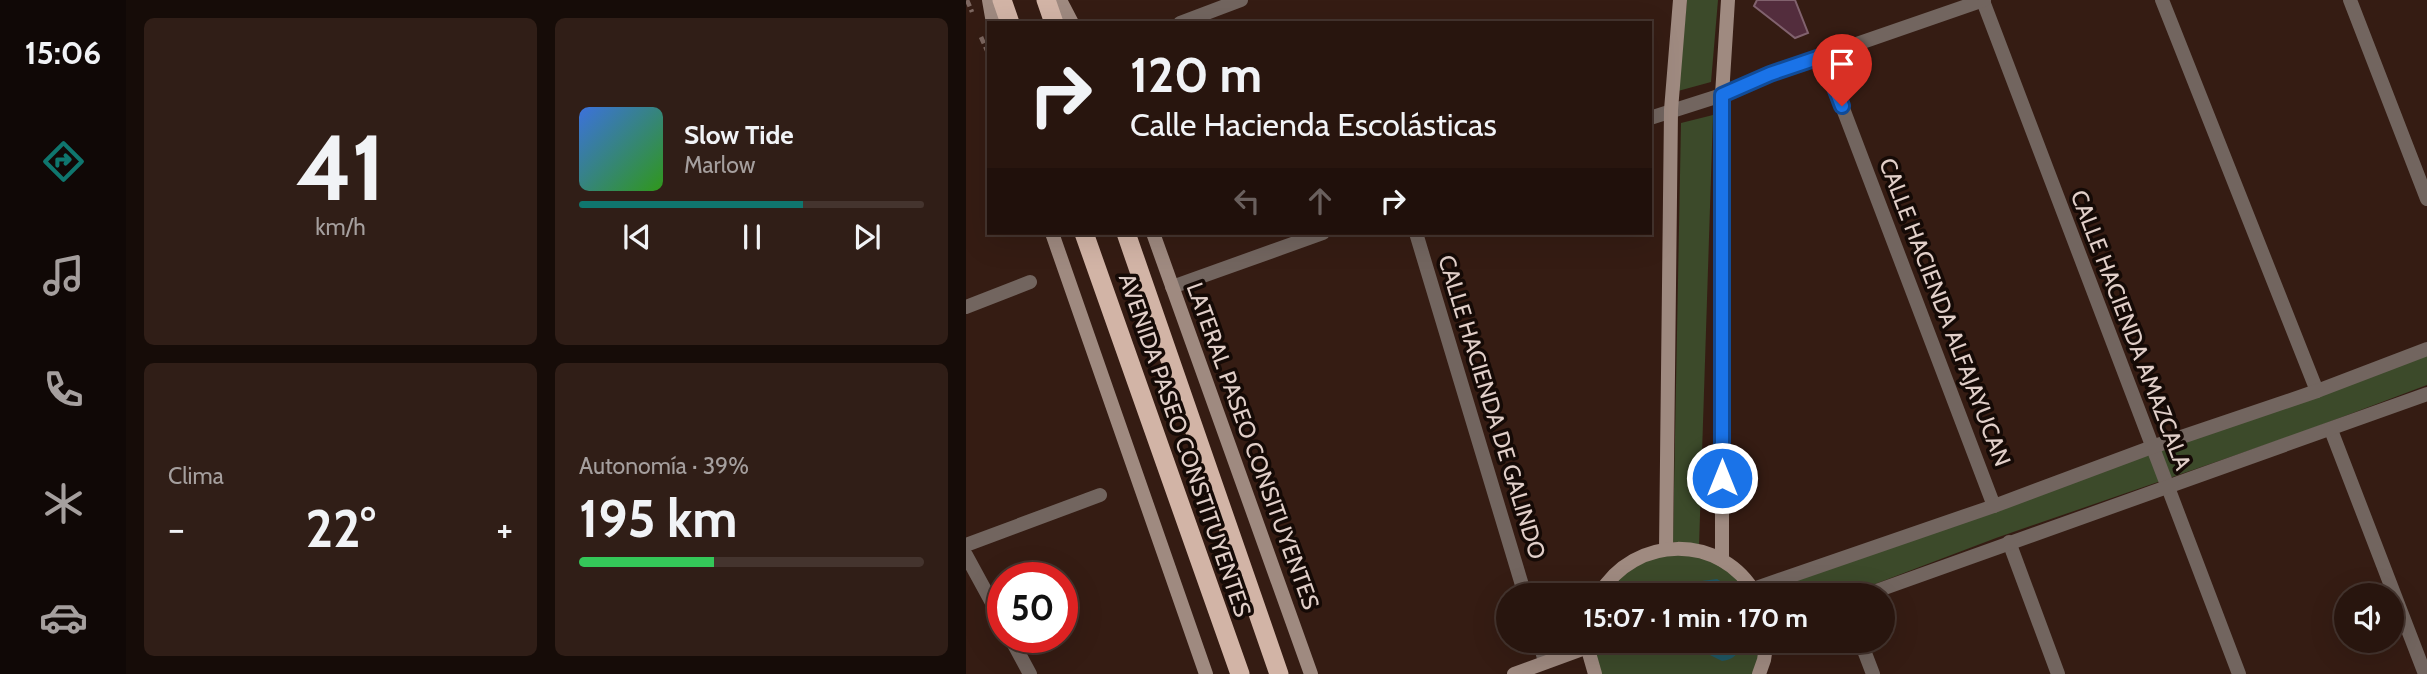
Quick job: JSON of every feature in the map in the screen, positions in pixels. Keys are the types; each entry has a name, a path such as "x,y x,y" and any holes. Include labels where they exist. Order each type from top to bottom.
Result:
{"highway":[{"path":"1002,0 1009,21"},
{"path":"1046,0 1053,21"},
{"name":"AVENIDA PASEO CONSTITUYENTES","path":"1085,235 1240,674"},
{"name":"AVENIDA PASEO CONSTITUYENTES","path":"1127,235 1279,674"}],"main road":[{"path":"989,0 993,21"},
{"path":"1060,0 1071,21"},
{"path":"1666,548 1671,110 1680,0"},
{"path":"1722,560 1722,95 1728,0"},
{"path":"1053,235 1206,674"},
{"name":"LATERAL PASEO CONSITUYENTES","path":"1154,235 1311,674"},
{"path":"1607,583 1624,566 1666,548 1695,549 1722,560 1735,569 1747,583"},
{"path":"1514,674 1566,653"},
{"path":"1590,653 1595,674"},
{"path":"1759,674 1764,653"}],"street":[{"path":"1185,21 1241,0"},
{"path":"1652,117 1722,95 1770,74 1984,0"},
{"name":"CALLE HACIENDA AMAZCALA","path":"1984,0 2166,487 2239,674"},
{"path":"2162,0 2317,391"},
{"path":"2350,0 2427,199"},
{"name":"CALLE HACIENDA ALFAJAYUCAN","path":"1823,56 1994,506"},
{"path":"1172,287 1317,235"},
{"name":"CALLE HACIENDA DE GALINDO","path":"1417,235 1521,583"},
{"path":"966,307 1030,282"},
{"path":"1780,583 2427,349"},
{"path":"1895,584 2427,394"},
{"path":"2331,430 2425,674"},
{"path":"966,545 1100,495"},
{"path":"2008,542 2059,674"},
{"path":"966,555 987,594"},
{"path":"1019,653 1030,674"},
{"path":"1543,653 1545,662"},
{"path":"1865,653 1873,674"}],"green space":[{"path":"1687,0 1718,0 1711,82 1678,91"},
{"path":"1713,115 1699,546 1673,542 1681,123"},
{"path":"2427,350 2427,385 2297,434 1996,538 1878,583 1790,583"},
{"path":"1702,551 1741,583 1613,583 1647,553"},
{"path":"1591,653 1763,653 1759,674 1595,674"}],"water":[{"path":"1717,579 1724,583 1701,583"},
{"path":"1707,653 1737,653 1722,661"}],"building":[{"path":"1757,0 1795,0 1808,33 1795,38 1754,6"}],"route":[{"path":"1722,478 1722,95 1770,74 1823,56 1842,106"}]}
